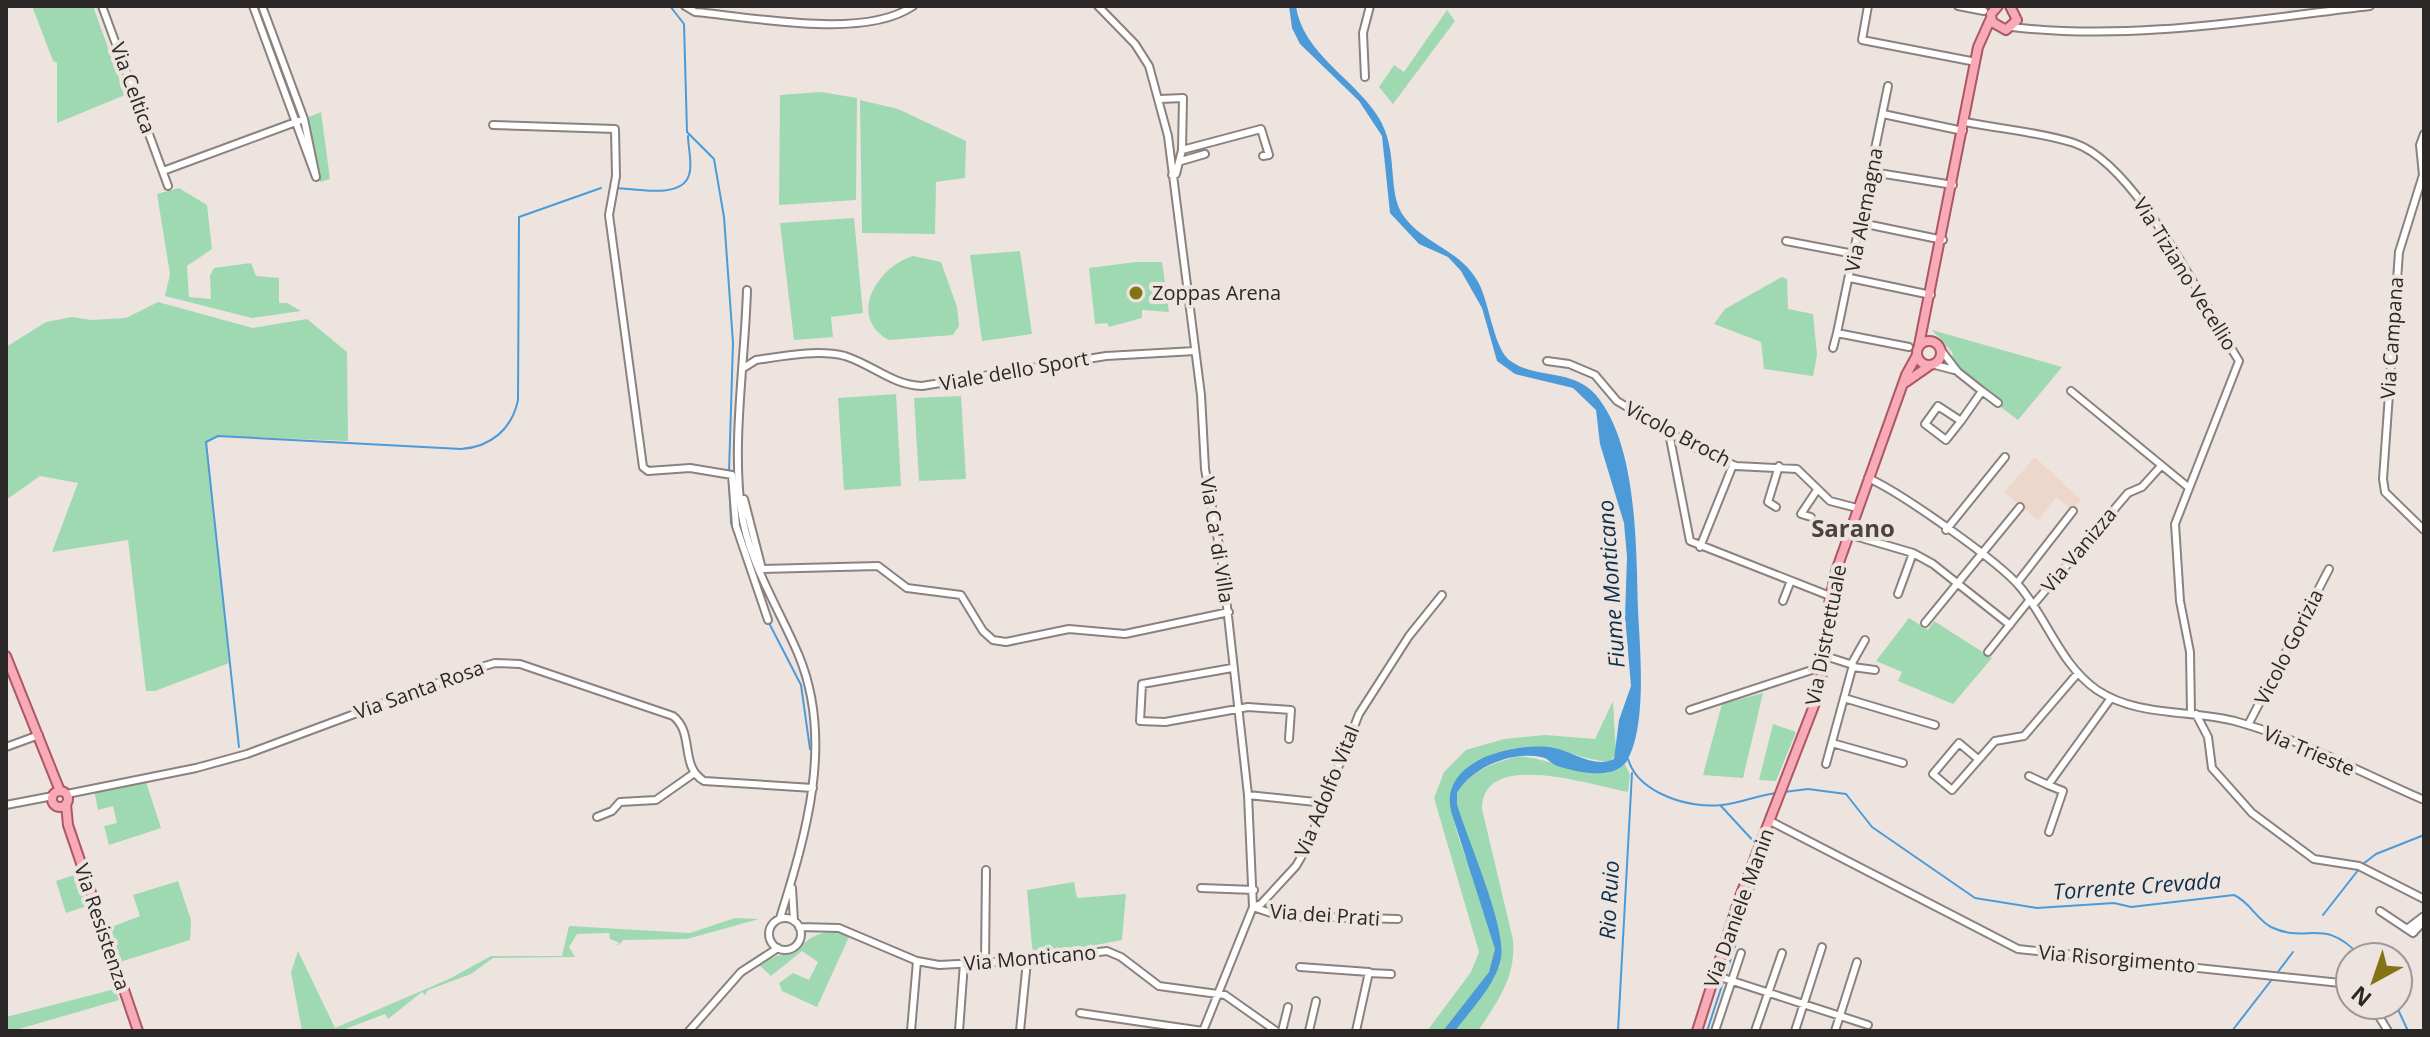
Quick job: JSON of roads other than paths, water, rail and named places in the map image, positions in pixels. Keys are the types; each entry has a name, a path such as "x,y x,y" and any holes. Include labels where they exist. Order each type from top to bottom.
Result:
{"main road":[{"path":"1899,393 1911,376 1940,360 1941,350 1931,341 1925,317 1943,240 1976,60 1997,6"},
{"path":"1976,60 1987,38 2007,29 2017,16 2010,6"},
{"path":"1991,18 1994,26 2007,29"},
{"name":"Via Distrettuale","path":"1783,786 1815,703 1825,660 1830,596 1848,534 1899,393 1918,350 1925,317"},
{"path":"1931,341 1918,350 1932,365"},
{"name":"Via Resistenza","path":"6,656 39,735 138,1031"},
{"name":"Via Daniele Manin","path":"1697,1031 1783,786"}],"street":[{"name":"Via Celtica","path":"102,6 168,186"},
{"path":"253,6 300,120"},
{"path":"262,6 317,179"},
{"path":"685,6 695,12 846,23 889,19 913,6"},
{"name":"Via Ca' di Villa","path":"1098,6 1135,44 1154,77 1160,99 1195,351 1205,469 1229,612 1232,668 1248,795 1253,907"},
{"path":"1365,77 1363,33 1370,6"},
{"path":"1868,6 1862,40 1976,60"},
{"path":"1958,6 1984,11 1997,6"},
{"path":"2007,29 2133,33 2370,6"},
{"path":"1984,11 1991,18"},
{"path":"2017,16 2033,30"},
{"path":"262,28 270,25"},
{"name":"Via Alemagna","path":"1833,348 1888,86"},
{"path":"1160,99 1183,98 1181,161 1176,174 1172,175"},
{"path":"1883,114 1964,126"},
{"path":"163,171 300,120"},
{"path":"493,125 615,129 616,176 609,215 643,467 648,471 690,468 729,474 768,620"},
{"name":"Via Tiziano Vecellio","path":"1964,126 2074,143 2085,148 2138,196 2239,361 2175,524 2180,601 2190,652 2194,714 2207,734 2212,768 2246,808 2314,859 2361,867 2424,899"},
{"path":"1182,150 1259,129 1262,130 1267,158"},
{"name":"Via Campana","path":"2424,134 2420,145 2423,175 2399,252 2383,479 2385,492 2424,530"},
{"path":"1181,161 1205,154"},
{"path":"1872,172 1953,185"},
{"path":"1861,223 1943,240"},
{"path":"1786,241 1854,254"},
{"path":"1850,278 1931,295"},
{"path":"747,290 738,456 743,525 800,657 812,699 817,745 813,788 792,878 780,918 770,927 770,941 758,959"},
{"path":"1837,333 1918,350"},
{"path":"1941,350 1958,372 1998,403"},
{"name":"Viale dello Sport","path":"745,367 763,359 831,354 855,360 898,383 922,386 1106,356 1195,351"},
{"name":"Vicolo Broch","path":"1547,361 1569,364 1595,375 1617,401 1669,433 1733,465 1779,466 1801,471 1833,503 1857,508"},
{"path":"1932,365 1958,372"},
{"path":"1961,421 1938,406 1925,424 1946,440 1961,421 1982,391"},
{"path":"2071,391 2188,487"},
{"path":"1669,433 1690,541 1790,583 1830,596"},
{"path":"1946,530 2005,457"},
{"path":"1700,547 1733,465"},
{"path":"1776,507 1768,502 1779,466"},
{"name":"Via Vanizza","path":"2030,603 2128,493 2142,487 2161,466"},
{"name":"Via Vanizza","path":"1868,478 1981,554 2017,583 2078,673 2111,698 2142,708 2194,714"},
{"path":"1811,517 1801,514 1817,490"},
{"path":"1925,623 2020,507"},
{"name":"Via Vanizza","path":"2017,583 2073,511"},
{"path":"1848,534 1913,553 2010,625"},
{"path":"1898,594 1913,553"},
{"path":"761,569 878,566 911,590 961,595 983,631 993,640 1006,642 1069,629 1125,634 1229,612"},
{"name":"Vicolo Gorizia","path":"2248,725 2329,569"},
{"path":"1783,601 1790,583"},
{"name":"Via Adolfo Vital","path":"1203,1031 1253,907 1261,904 1296,866 1325,803 1359,714 1409,636 1442,595"},
{"path":"1988,652 2030,603"},
{"path":"1826,764 1852,665 1865,640"},
{"path":"1690,710 1825,660 1875,670"},
{"name":"Via Santa Rosa","path":"6,805 196,768 247,754 478,668 508,662 673,716 685,732 693,774"},
{"path":"1232,668 1142,684 1140,721 1165,722 1238,708 1291,710 1289,739"},
{"path":"1978,759 1959,743 1933,774 1952,790 1995,741 2024,736 2078,673"},
{"path":"1844,698 1935,725"},
{"path":"2048,785 2111,698"},
{"name":"Via Trieste","path":"2194,714 2248,725 2424,800"},
{"path":"6,747 39,735"},
{"path":"1832,743 1903,763"},
{"path":"597,817 612,811 620,802 656,800 693,774 710,783 813,788"},
{"path":"2029,776 2063,791 2049,832"},
{"path":"1248,795 1325,803"},
{"name":"Via Risorgimento","path":"1770,821 2018,949 2334,982"},
{"path":"985,963 986,870"},
{"path":"792,878 792,911 799,940"},
{"path":"1201,888 1254,890"},
{"path":"785,902 792,911"},
{"name":"Via dei Prati","path":"1253,907 1280,916 1398,919"},
{"path":"2380,911 2413,933 2424,918"},
{"path":"780,918 796,924"},
{"name":"Via Monticano","path":"796,924 816,929 842,929 917,961 939,965 1027,961 1107,951 1121,957 1159,986 1219,993 1276,1031"},
{"path":"689,1031 736,978 758,959 778,948 793,948 816,929"},
{"path":"770,941 778,948"},
{"path":"1795,1031 1822,947"},
{"path":"1715,1031 1741,953"},
{"path":"1755,1031 1782,953"},
{"path":"911,1031 917,961"},
{"path":"1020,1031 1027,961"},
{"path":"1835,1031 1857,962"},
{"path":"959,1031 964,963"},
{"path":"1300,967 1391,974"},
{"path":"1356,1031 1368,973"},
{"path":"1716,976 1868,1025"},
{"path":"1309,1031 1316,1001"},
{"path":"1282,1031 1288,1007"},
{"path":"1080,1013 1203,1031"}],"water":[{"path":"1289,6 1296,6 1300,22 1318,51 1377,115 1389,143 1399,208 1413,227 1470,270 1481,289 1500,348 1506,356 1532,371 1576,381 1595,394 1620,440 1632,498 1641,665 1640,707 1634,744 1628,759 1615,771 1586,772 1557,766 1543,758 1518,756 1483,769 1457,793 1457,804 1498,926 1501,958 1494,977 1455,1031 1443,1031 1489,972 1495,949 1451,811 1450,793 1468,767 1502,751 1554,748 1591,761 1614,759 1619,720 1631,686 1625,617 1627,557 1624,523 1600,444 1596,410 1573,388 1515,374 1497,361 1482,308 1461,271 1448,257 1419,244 1390,213 1382,136 1359,101 1300,44 1292,28"}],"waterway":[{"path":"670,6 684,24 687,132 714,159 724,217 733,343 729,472"},
{"path":"617,188 658,191 685,182 691,166 688,136"},
{"path":"239,747 206,442 218,436 461,449 491,440 511,420 518,400 519,217 601,188"},
{"path":"729,478 731,523 738,542"},
{"path":"769,623 801,685 810,749"},
{"name":"Torrente Crevada","path":"1628,759 1642,781 1653,790 1680,801 1722,805 1777,793"},
{"name":"Rio Ruio","path":"1618,1031 1632,773"},
{"name":"Torrente Crevada","path":"1784,792 1808,789 1846,794 1872,827 1975,898 2037,908 2114,903 2131,907 2234,895 2271,927 2284,932 2326,934 2343,941"},
{"path":"1721,806 1757,845"},
{"path":"2363,864 2376,854 2424,835"},
{"path":"1707,1031 1762,864 1761,850"},
{"path":"2323,915 2359,869"},
{"path":"2277,973 2293,952"},
{"path":"2232,1031 2273,978"},
{"name":"Torrente Crevada","path":"2403,1021 2408,1031"}],"place":[{"name":"Zoppas Arena","path":"1136,293"}],"district":[{"name":"Sarano","path":"1853,529"}],"water label":[{"name":"Fiume Monticano","path":"1611,584"}]}
